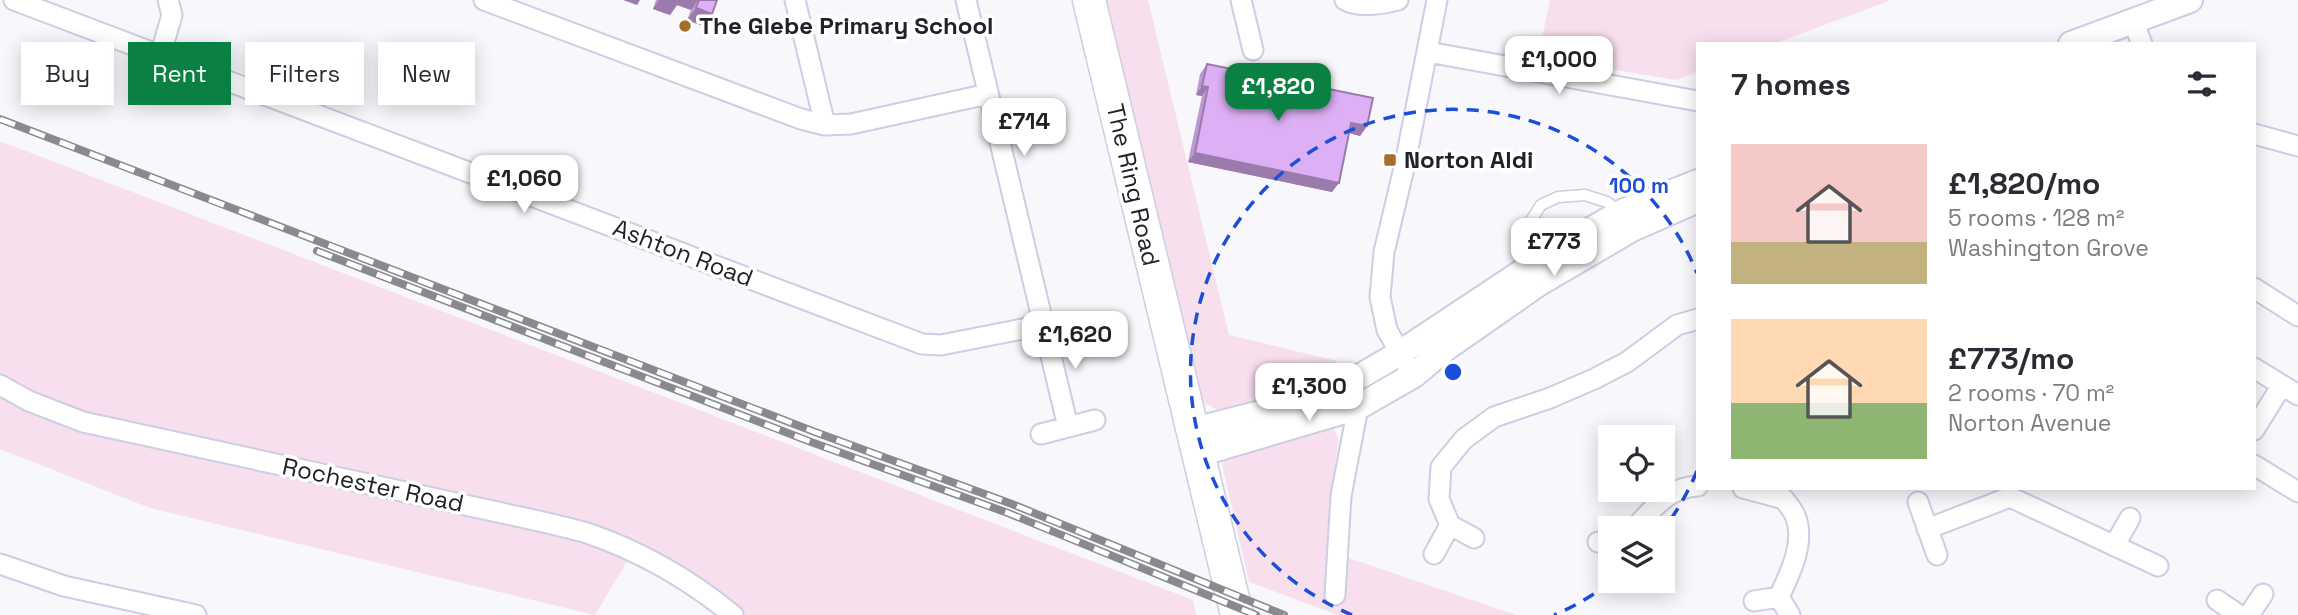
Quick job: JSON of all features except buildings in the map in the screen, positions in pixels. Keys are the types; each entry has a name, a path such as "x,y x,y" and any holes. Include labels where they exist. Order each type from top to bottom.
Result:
{"main road":[{"name":"The Ring Road","path":"1089,0 1237,615"}],"street":[{"name":"Ashton Road","path":"14,0 128,44"},
{"path":"164,42 172,15 168,0"},
{"path":"484,0 801,119 825,125 851,124 989,94"},
{"path":"795,0 825,125"},
{"path":"966,0 1068,427"},
{"path":"1241,0 1253,50"},
{"path":"1345,0 1350,4 1398,0"},
{"path":"1414,375 1387,330 1380,297 1384,252 1405,164 1437,0"},
{"path":"2082,42 2138,32 2190,0"},
{"path":"1427,52 1696,101"},
{"name":"Ashton Road","path":"231,83 922,344 940,345 1044,325"},
{"path":"2256,135 2298,146"},
{"path":"1196,442 1340,388 1627,220 1696,183"},
{"path":"1627,220 1696,201"},
{"path":"1196,442 1281,431 1357,407 1414,375 1533,276"},
{"path":"2256,289 2298,316"},
{"path":"1474,538 1450,526 1439,499 1441,467 1464,439 1494,417 1550,398 1627,362 1677,325 1696,320"},
{"path":"2256,369 2290,390 2256,428"},
{"name":"Rochester Road","path":"0,385 29,401 83,422 534,520 587,534 635,553 670,571 733,615"},
{"path":"1340,388 1357,407"},
{"path":"1335,596 1341,496 1357,407"},
{"path":"1041,434 1095,420"},
{"path":"2256,466 2298,492"},
{"path":"1645,516 1662,498 1686,486 1696,486"},
{"path":"1758,490 1789,494 1796,517 1799,538 1790,575 1779,597"},
{"path":"1927,529 2008,493 2158,566"},
{"path":"1918,502 1937,555"},
{"path":"2114,546 2130,518"},
{"path":"1434,554 1450,526"},
{"path":"0,564 64,586 196,615"},
{"path":"2249,615 2263,594"},
{"path":"1754,601 1779,597"},
{"path":"1779,597 1790,615"},
{"path":"2217,600 2239,615"}],"lane":[{"path":"1533,276 1523,257 1526,228 1541,205 1558,197 1586,195 1607,202 1627,220"}],"shaded area":[{"path":"1098,0 1148,0 1229,335 1337,361 1333,380 1272,402 1220,411 1201,401"},
{"path":"1550,0 1891,0 1778,42 1696,42 1696,72 1676,80 1538,57"},
{"path":"0,141 1193,600 1196,615 730,615 629,558 595,615 150,508 0,449"},
{"path":"1332,423 1338,439 1327,558 1346,557 1516,615 1338,615 1249,582 1222,464 1232,449"}],"railway":[{"path":"0,119 815,432 1012,504 1284,615"},
{"path":"317,251 811,442 1008,513 1256,615"}],"place":[{"name":"The Glebe Primary School","path":"685,26"},
{"name":"Norton Aldi","path":"1390,160"}]}
